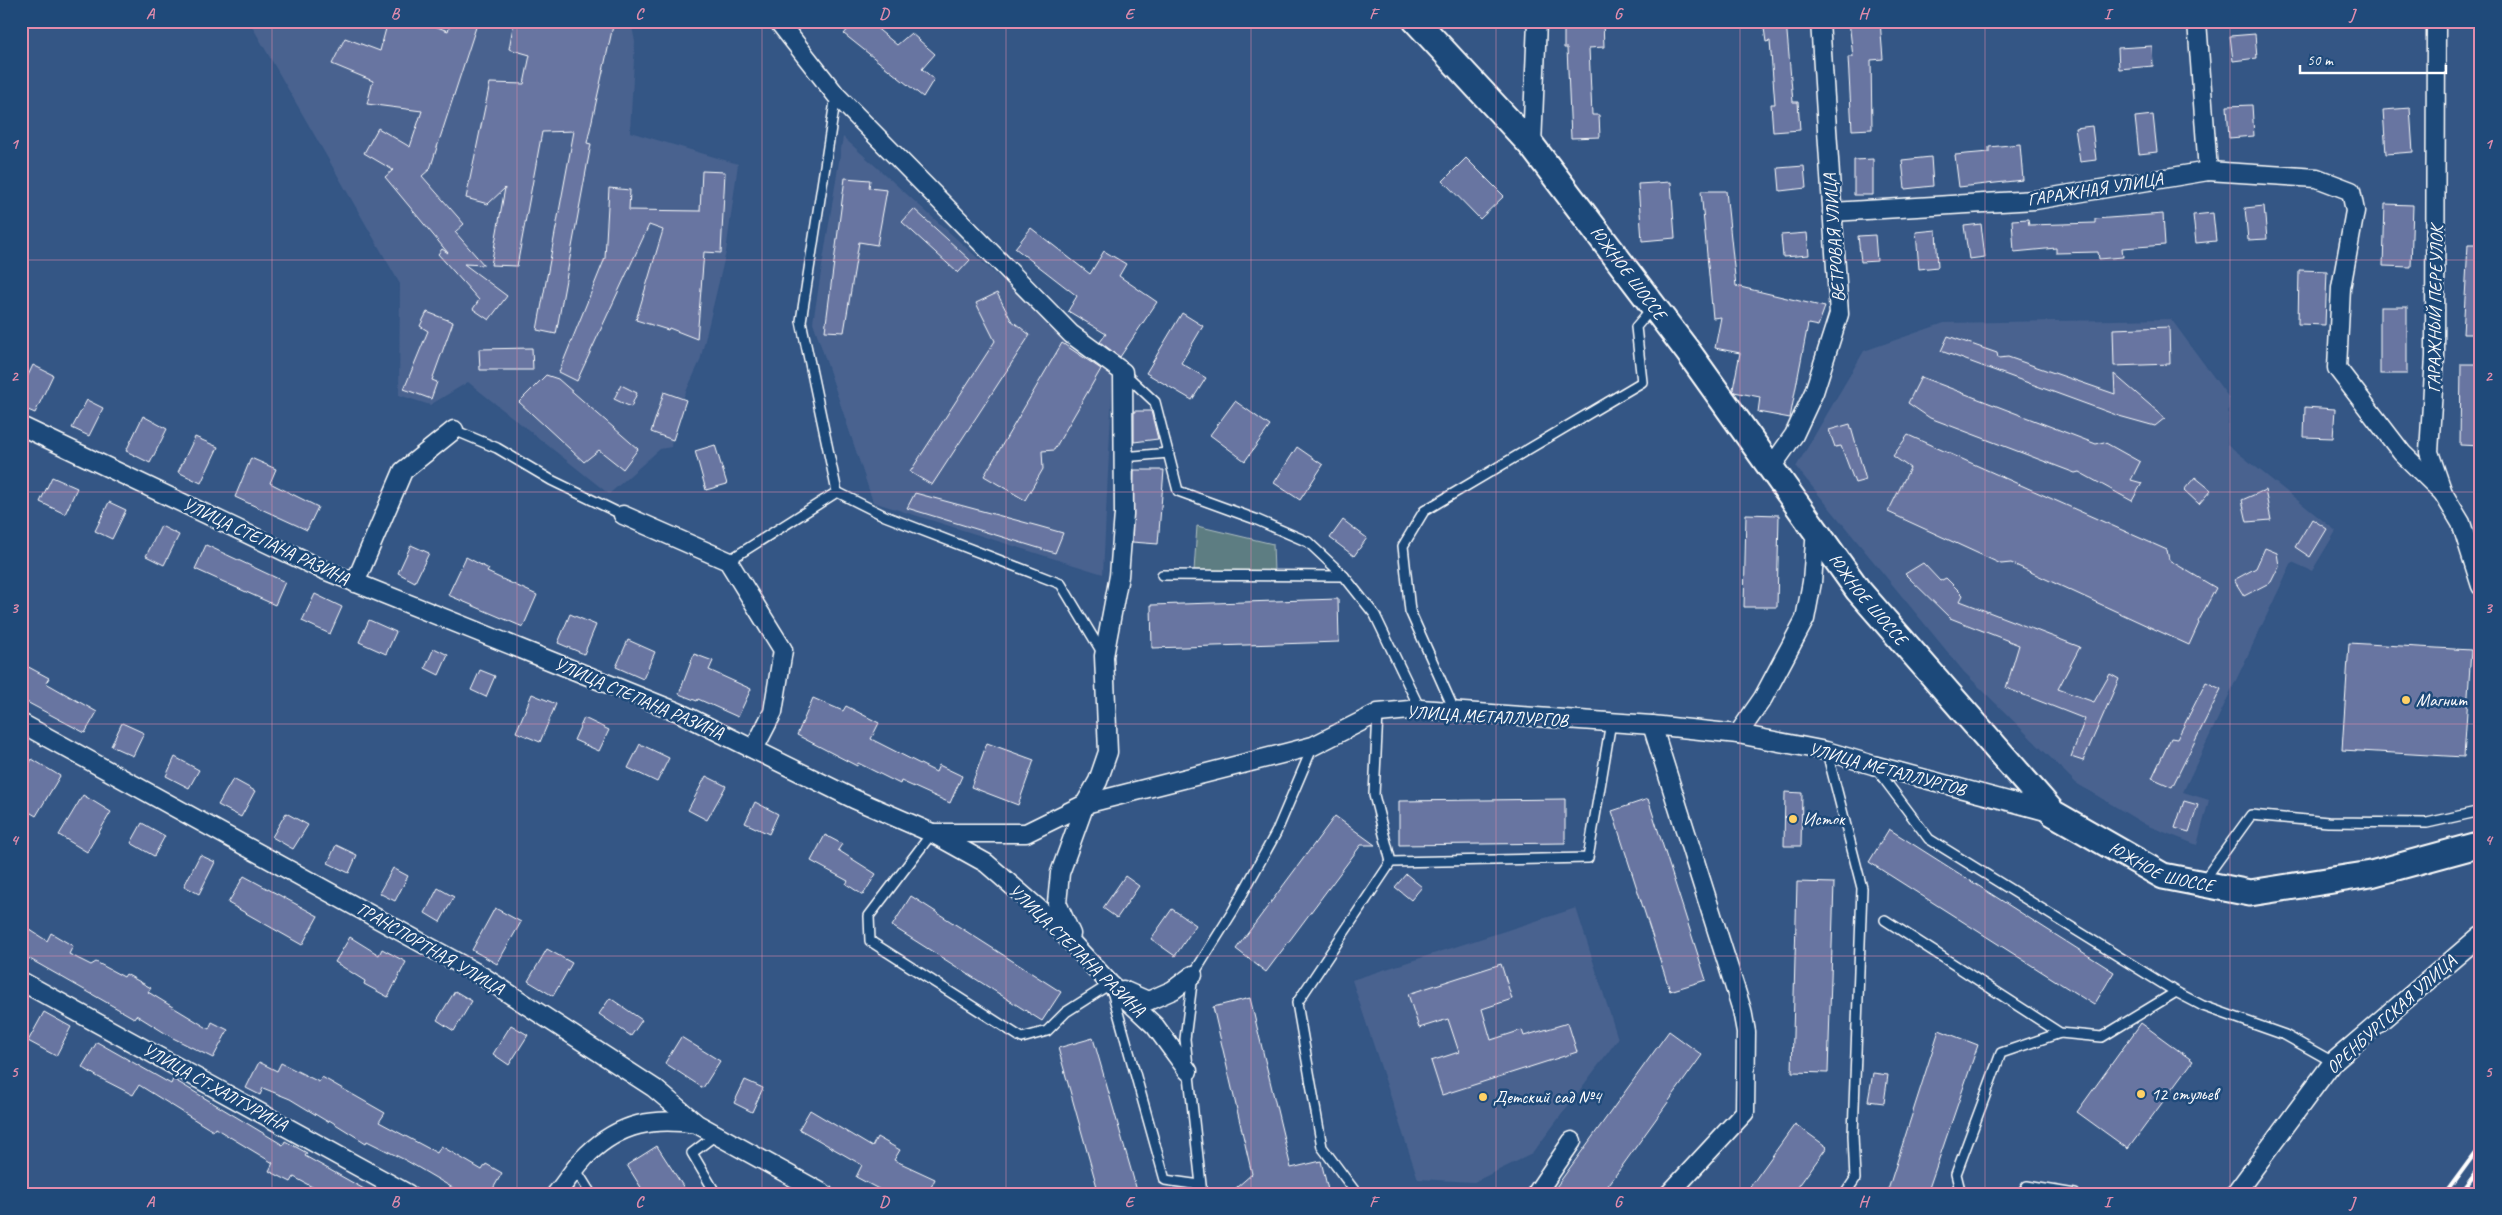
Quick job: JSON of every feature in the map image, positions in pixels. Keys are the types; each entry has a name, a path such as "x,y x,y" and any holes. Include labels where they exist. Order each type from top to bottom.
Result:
{"street":[{"path":"778,21 836,95 1071,334 1123,372 1124,514 1119,576 1104,656 1108,752 1098,781 1085,804 1060,873 1057,903 1077,948"},
{"name":"ЮЖНОЕ ШОССЕ","path":"1416,21 1532,146 1654,306 1858,590 2053,813 2163,876 2250,893 2371,874 2481,844"},
{"path":"1532,146 1537,21"},
{"name":"ВЕТРОВАЯ УЛИЦА","path":"1770,469 1794,435 1814,392 1839,314 1820,21"},
{"path":"2197,21 2208,171"},
{"name":"ГАРАЖНЫЙ ПЕРЕУЛОК","path":"2436,21 2435,357 2430,452 2443,493 2460,524 2481,586"},
{"name":"ГАРАЖНАЯ УЛИЦА","path":"1832,212 2035,200 2208,171 2317,178 2351,191 2355,211 2341,288 2336,368 2402,453 2443,493"},
{"name":"УЛИЦА СТЕПАНА РАЗИНА","path":"21,426 355,583 678,712 854,799 932,833 986,863 1048,917 1110,984 1155,1026 1188,1071"},
{"path":"355,583 403,471 454,430"},
{"path":"623,515 728,561 784,650 773,712 754,749"},
{"path":"1738,734 1763,698 1805,618 1812,582 1816,529"},
{"name":"УЛИЦА МЕТАЛЛУРГОВ","path":"932,833 1026,833 1085,804 1313,746 1378,713 1420,709 1652,725 1738,734 1826,750 1873,765 2053,813"},
{"name":"ТРАНСПОРТНАЯ УЛИЦА","path":"21,723 482,976 654,1088 697,1124 824,1194"},
{"path":"1652,725 1742,1010 1746,1032 1745,1112 1669,1194"},
{"name":"ОРЕНБУРГСКАЯ УЛИЦА","path":"2236,1194 2333,1062 2481,935"},
{"path":"1110,984 1148,1001 1173,990 1193,975"},
{"name":"УЛИЦА СТ.ХАЛТУРИНА","path":"21,981 408,1194"},
{"path":"556,1194 588,1154 621,1131 645,1122 672,1120 697,1124"},
{"path":"1536,1194 1572,1141"}],"lane":[{"path":"836,95 801,321 836,492"},
{"path":"1455,712 1410,611 1403,546 1424,511 1642,382 1636,328 1654,306"},
{"path":"1123,372 1155,402 1178,491 1255,519 1308,542 1344,576 1376,615 1420,709"},
{"path":"454,430 497,448 551,480 623,515"},
{"path":"1123,457 1169,452"},
{"path":"728,561 836,492"},
{"path":"836,492 885,516 1062,584 1104,656"},
{"path":"1162,575 1344,576"},
{"path":"1357,1194 1322,1147 1296,1002 1391,862 1374,795 1378,713"},
{"path":"1391,862 1588,858 1611,722"},
{"path":"932,833 869,916 870,941 1022,1038 1047,1031 1066,1012 1110,984 1165,1180 1201,1189 1185,1039 1193,975 1232,911 1276,832 1313,746"},
{"path":"1826,750 1862,888 1853,1135 1855,1179 1845,1194"},
{"path":"1873,765 1929,839 2176,992 2203,1006 2285,1035 2333,1062"},
{"path":"2202,883 2251,815 2328,822 2427,824 2481,810"},
{"path":"1885,920 2060,1033"},
{"path":"1961,1194 1956,1174 2001,1053 2060,1033 2102,1037 2176,992"},
{"path":"716,1134 692,1153 716,1194"},
{"path":"576,1170 591,1194"},
{"path":"2022,1194 2027,1186 2075,1194"}],"shaded area":[{"path":"249,21 631,21 635,42 630,132 738,164 726,252 700,361 674,418 671,447 660,449 609,494 468,382 430,405 399,395 400,284"},
{"path":"843,137 1067,338 1113,372 1103,574 873,502 813,322"},
{"path":"2171,319 2229,398 2227,444 2336,531 2312,571 2292,562 2183,792 2209,800 2197,845 2146,825 2076,783 1964,672 1796,467 1864,351 1944,323"},
{"name":"Детский сад №4","path":"1576,908 1618,1039 1532,1154 1474,1182 1418,1179 1352,980"}],"green space":[{"path":"1197,526 1273,544 1274,572 1194,571"}],"building":[{"path":"388,21 421,21 448,31 451,21 478,21 430,169 422,176 464,224 455,232 484,265 464,264 507,296 489,320 473,309 479,300 438,254 442,249 448,253 385,177 393,170 364,153 378,128 410,147 422,111 367,104 373,81 332,64 345,38 380,51"},
{"path":"514,21 597,21 613,26 587,143 591,144 556,334 537,330 574,131 542,132 517,266 491,265 505,188 488,204 466,198 490,83 524,84 530,55 509,49"},
{"path":"855,21 868,21 897,45 911,33 935,54 922,69 934,79 923,97 844,34"},
{"path":"1564,21 1603,21 1604,47 1589,48 1592,115 1599,115 1600,137 1571,138 1567,48 1564,48"},
{"path":"1763,21 1786,21 1793,102 1798,102 1800,130 1773,132 1771,104 1775,104 1770,41 1766,42"},
{"path":"1849,21 1880,21 1883,59 1871,60 1872,129 1852,130 1848,57 1853,57"},
{"path":"2255,34 2257,58 2233,61 2230,36"},
{"path":"2152,46 2153,66 2119,69 2118,48"},
{"path":"2252,105 2254,136 2229,138 2227,106"},
{"path":"2410,108 2413,152 2386,154 2383,110"},
{"path":"2153,115 2157,152 2139,154 2135,117"},
{"path":"2092,126 2096,160 2080,162 2075,128"},
{"path":"2020,144 2023,180 1959,187 1955,155 1989,152 1989,147"},
{"path":"1931,157 1933,186 1905,189 1902,160"},
{"path":"1466,158 1504,196 1480,219 1443,181"},
{"path":"1873,159 1873,195 1854,195 1854,160"},
{"path":"1804,166 1806,188 1780,191 1778,168"},
{"path":"702,171 725,172 721,253 704,252 697,339 669,328 668,330 636,320 663,230 649,225 577,381 559,372 605,258 609,188 630,190 629,210 700,211"},
{"path":"845,178 870,180 869,188 887,190 877,245 859,242 844,332 825,331"},
{"path":"1671,182 1675,238 1642,241 1638,184"},
{"path":"1701,191 1726,191 1736,286 1825,307 1818,326 1808,324 1790,418 1758,412 1760,397 1734,392 1740,353 1715,348 1721,317 1713,318"},
{"path":"2385,204 2413,205 2411,267 2383,266"},
{"path":"2264,206 2267,239 2248,240 2245,208"},
{"path":"914,209 970,260 958,273 902,222"},
{"path":"2213,213 2216,241 2196,243 2193,215"},
{"path":"2163,214 2165,245 2122,248 2123,257 2099,259 2098,252 2056,253 2056,248 2014,252 2012,220 2028,219 2029,225 2095,223 2095,219"},
{"path":"1981,224 1985,257 1969,259 1964,226"},
{"path":"1031,228 1090,274 1104,251 1126,264 1119,276 1157,302 1120,357 1100,342 1106,334 1068,311 1077,296 1015,248"},
{"path":"1936,230 1938,267 1919,269 1916,232"},
{"path":"1807,233 1809,255 1783,257 1781,235"},
{"path":"1875,235 1877,261 1861,262 1858,236"},
{"path":"2468,244 2481,244 2481,334 2463,334"},
{"path":"2299,270 2327,271 2325,325 2298,324"},
{"path":"997,293 1011,320 1030,335 932,485 910,472 995,341 976,303"},
{"path":"2380,307 2407,307 2407,374 2380,374"},
{"path":"427,312 453,322 432,380 437,382 431,399 404,389 428,331 420,326"},
{"path":"1182,313 1203,326 1181,363 1206,378 1192,400 1146,373"},
{"path":"2169,327 2170,364 2114,366 2113,329"},
{"path":"1948,336 1997,353 1998,358 2008,357 2115,394 2114,374 2165,418 2155,426 2119,416 1941,351"},
{"path":"1062,343 1101,369 1054,450 1042,451 1043,469 1025,500 984,476"},
{"path":"532,348 533,370 480,370 479,349"},
{"path":"2461,364 2481,364 2481,446 2460,445"},
{"path":"33,365 53,375 35,413 21,407 21,390"},
{"path":"546,375 558,379 638,449 623,469 599,450 584,462 519,402"},
{"path":"1921,377 2096,444 2104,442 2140,462 2131,480 2142,483 2132,501 2079,472 2075,473 1930,418 1908,403"},
{"path":"621,385 637,393 631,407 614,399"},
{"path":"664,392 686,400 673,440 651,432"},
{"path":"87,400 103,408 89,436 72,428"},
{"path":"1235,401 1270,426 1245,461 1210,435"},
{"path":"2305,407 2335,409 2333,438 2304,437"},
{"path":"1134,411 1151,411 1158,439 1134,442"},
{"path":"143,416 167,429 150,463 126,451"},
{"path":"1850,424 1866,480 1855,483 1841,446 1835,447 1829,430"},
{"path":"1908,435 2167,550 2169,560 2216,588 2198,622 2189,645 2011,563 2001,564 1888,512 1910,468 1893,456"},
{"path":"195,437 218,447 201,483 178,472"},
{"path":"715,445 727,484 706,490 695,451"},
{"path":"1297,447 1323,465 1300,500 1274,483"},
{"path":"251,458 276,469 270,483 318,507 307,530 235,497"},
{"path":"1134,470 1164,470 1158,544 1132,542"},
{"path":"52,477 77,488 65,514 40,502"},
{"path":"2195,477 2211,490 2199,504 2184,490"},
{"path":"2265,490 2271,520 2247,522 2242,500"},
{"path":"915,493 1063,533 1055,553 907,508"},
{"path":"109,502 126,510 112,539 95,531"},
{"path":"1746,514 1779,515 1777,607 1744,607"},
{"path":"2312,519 2327,529 2310,557 2295,547"},
{"path":"1343,520 1367,538 1354,556 1330,538"},
{"path":"161,526 179,535 164,565 146,556"},
{"path":"206,545 285,582 275,605 195,569"},
{"path":"411,545 429,553 415,582 398,573"},
{"path":"2265,548 2277,553 2279,566 2271,582 2244,596 2234,580 2256,568"},
{"path":"466,557 489,569 487,572 537,595 523,627 448,595"},
{"path":"1923,563 1940,581 1946,578 1963,595 1960,601 2080,647 2058,689 2094,702 2110,674 2119,679 2083,761 2071,757 2085,719 2006,688 2019,645 1950,618 1905,574"},
{"path":"315,594 342,607 330,634 302,621"},
{"path":"1338,599 1339,642 1152,648 1151,605"},
{"path":"570,614 596,625 584,654 558,643"},
{"path":"369,620 396,632 386,654 359,642"},
{"path":"628,640 655,652 643,679 616,667"},
{"name":"Магнит","path":"2349,643 2471,650 2464,757 2342,750"},
{"path":"434,648 448,655 439,675 425,668"},
{"path":"694,654 713,661 709,670 751,689 738,717 698,699 697,701 679,694"},
{"path":"21,663 49,678 46,683 97,712 85,733 21,699"},
{"path":"480,670 495,676 486,697 471,690"},
{"path":"2206,682 2221,689 2172,787 2152,778 2171,738 2177,739"},
{"path":"532,694 556,704 540,742 516,732"},
{"path":"813,698 843,711 846,706 879,723 871,739 936,772 939,765 962,776 950,803 901,781 900,784 858,763 857,766 797,735"},
{"path":"584,718 609,730 599,751 574,740"},
{"path":"122,723 144,733 133,756 111,746"},
{"path":"987,743 1034,760 1018,805 971,787"},
{"path":"640,744 669,758 657,782 628,768"},
{"path":"175,757 199,770 189,788 166,776"},
{"path":"32,759 60,776 36,816 21,807 21,778"},
{"path":"706,776 726,786 707,820 688,810"},
{"path":"233,779 255,791 241,817 218,805"},
{"name":"Исток","path":"1785,792 1802,793 1801,846 1784,846"},
{"path":"83,795 111,812 87,852 59,835"},
{"path":"1565,799 1565,843 1399,845 1399,801"},
{"path":"1648,799 1706,980 1670,991 1612,811"},
{"path":"2184,801 2198,805 2189,832 2175,828"},
{"path":"755,802 778,814 769,834 745,823"},
{"path":"286,813 308,825 293,849 272,837"},
{"path":"1335,816 1375,845 1361,845 1266,972 1236,949"},
{"path":"142,823 165,836 154,856 131,843"},
{"path":"1889,829 2114,972 2094,1005 1869,862"},
{"path":"825,835 842,844 838,850 876,874 863,895 846,884 848,881 811,861"},
{"path":"336,845 357,855 349,873 328,863"},
{"path":"200,855 215,862 199,894 184,886"},
{"path":"393,868 408,876 395,901 379,893"},
{"path":"1406,874 1422,887 1411,900 1395,887"},
{"path":"244,876 318,916 302,945 228,903"},
{"path":"1125,876 1139,886 1117,918 1103,908"},
{"path":"1797,882 1834,883 1828,1073 1792,1072"},
{"path":"438,888 454,897 440,922 425,913"},
{"path":"911,896 1061,992 1042,1021 892,926"},
{"path":"495,908 521,922 497,964 472,950"},
{"path":"1172,909 1196,925 1175,956 1151,939"},
{"path":"21,924 47,941 51,933 73,946 69,954 91,965 96,962 124,977 126,974 151,988 148,992 209,1029 212,1022 228,1030 213,1058 173,1038 136,1015 134,1018 21,954"},
{"path":"350,937 379,955 382,949 406,962 388,997 364,984 365,981 335,962"},
{"path":"547,949 572,963 553,996 528,981"},
{"path":"1501,964 1512,999 1482,1009 1491,1040 1522,1030 1524,1036 1568,1023 1577,1052 1442,1095 1431,1061 1459,1052 1448,1019 1419,1028 1408,994"},
{"path":"455,991 472,1001 454,1031 437,1020"},
{"path":"610,998 642,1020 631,1036 599,1014"},
{"path":"1250,998 1291,1168 1321,1161 1329,1194 1229,1194 1252,1174 1213,1007"},
{"path":"44,1012 71,1027 56,1056 28,1041"},
{"path":"2141,1023 2193,1061 2128,1149 2077,1112"},
{"path":"511,1025 528,1035 509,1065 493,1054"},
{"path":"1939,1030 1978,1045 1927,1194 1899,1194 1888,1190"},
{"path":"1669,1031 1702,1055 1602,1194 1551,1194"},
{"path":"681,1037 720,1061 703,1088 665,1063"},
{"path":"1093,1038 1138,1194 1099,1194 1058,1048"},
{"path":"97,1042 171,1084 173,1079 283,1145 285,1141 307,1153 305,1156 373,1194 325,1194 294,1177 291,1182 269,1171 273,1163 215,1128 213,1131 139,1085 133,1095 98,1077 82,1067"},
{"path":"259,1062 277,1071 281,1063 319,1082 322,1077 385,1113 379,1122 437,1153 441,1146 482,1170 486,1164 502,1173 490,1194 463,1194 407,1161 367,1141 366,1143 290,1099 263,1088 260,1095 246,1088"},
{"path":"1873,1073 1888,1075 1884,1103 1868,1101"},
{"path":"745,1080 763,1088 752,1112 734,1103"},
{"path":"810,1110 872,1147 877,1137 900,1150 894,1160 935,1179 928,1194 888,1194 856,1177 862,1165 799,1129"},
{"path":"1795,1124 1827,1147 1793,1194 1745,1194"},
{"path":"657,1146 688,1194 645,1194 627,1165"}],"railway":[{"path":"2445,1194 2481,1145"},
{"path":"2460,1194 2481,1166"}],"place":[{"name":"Магнит","path":"2406,700"},
{"name":"Исток","path":"1793,819"},
{"name":"12 стульев","path":"2141,1094"},
{"name":"Детский сад №4","path":"1483,1097"}]}
